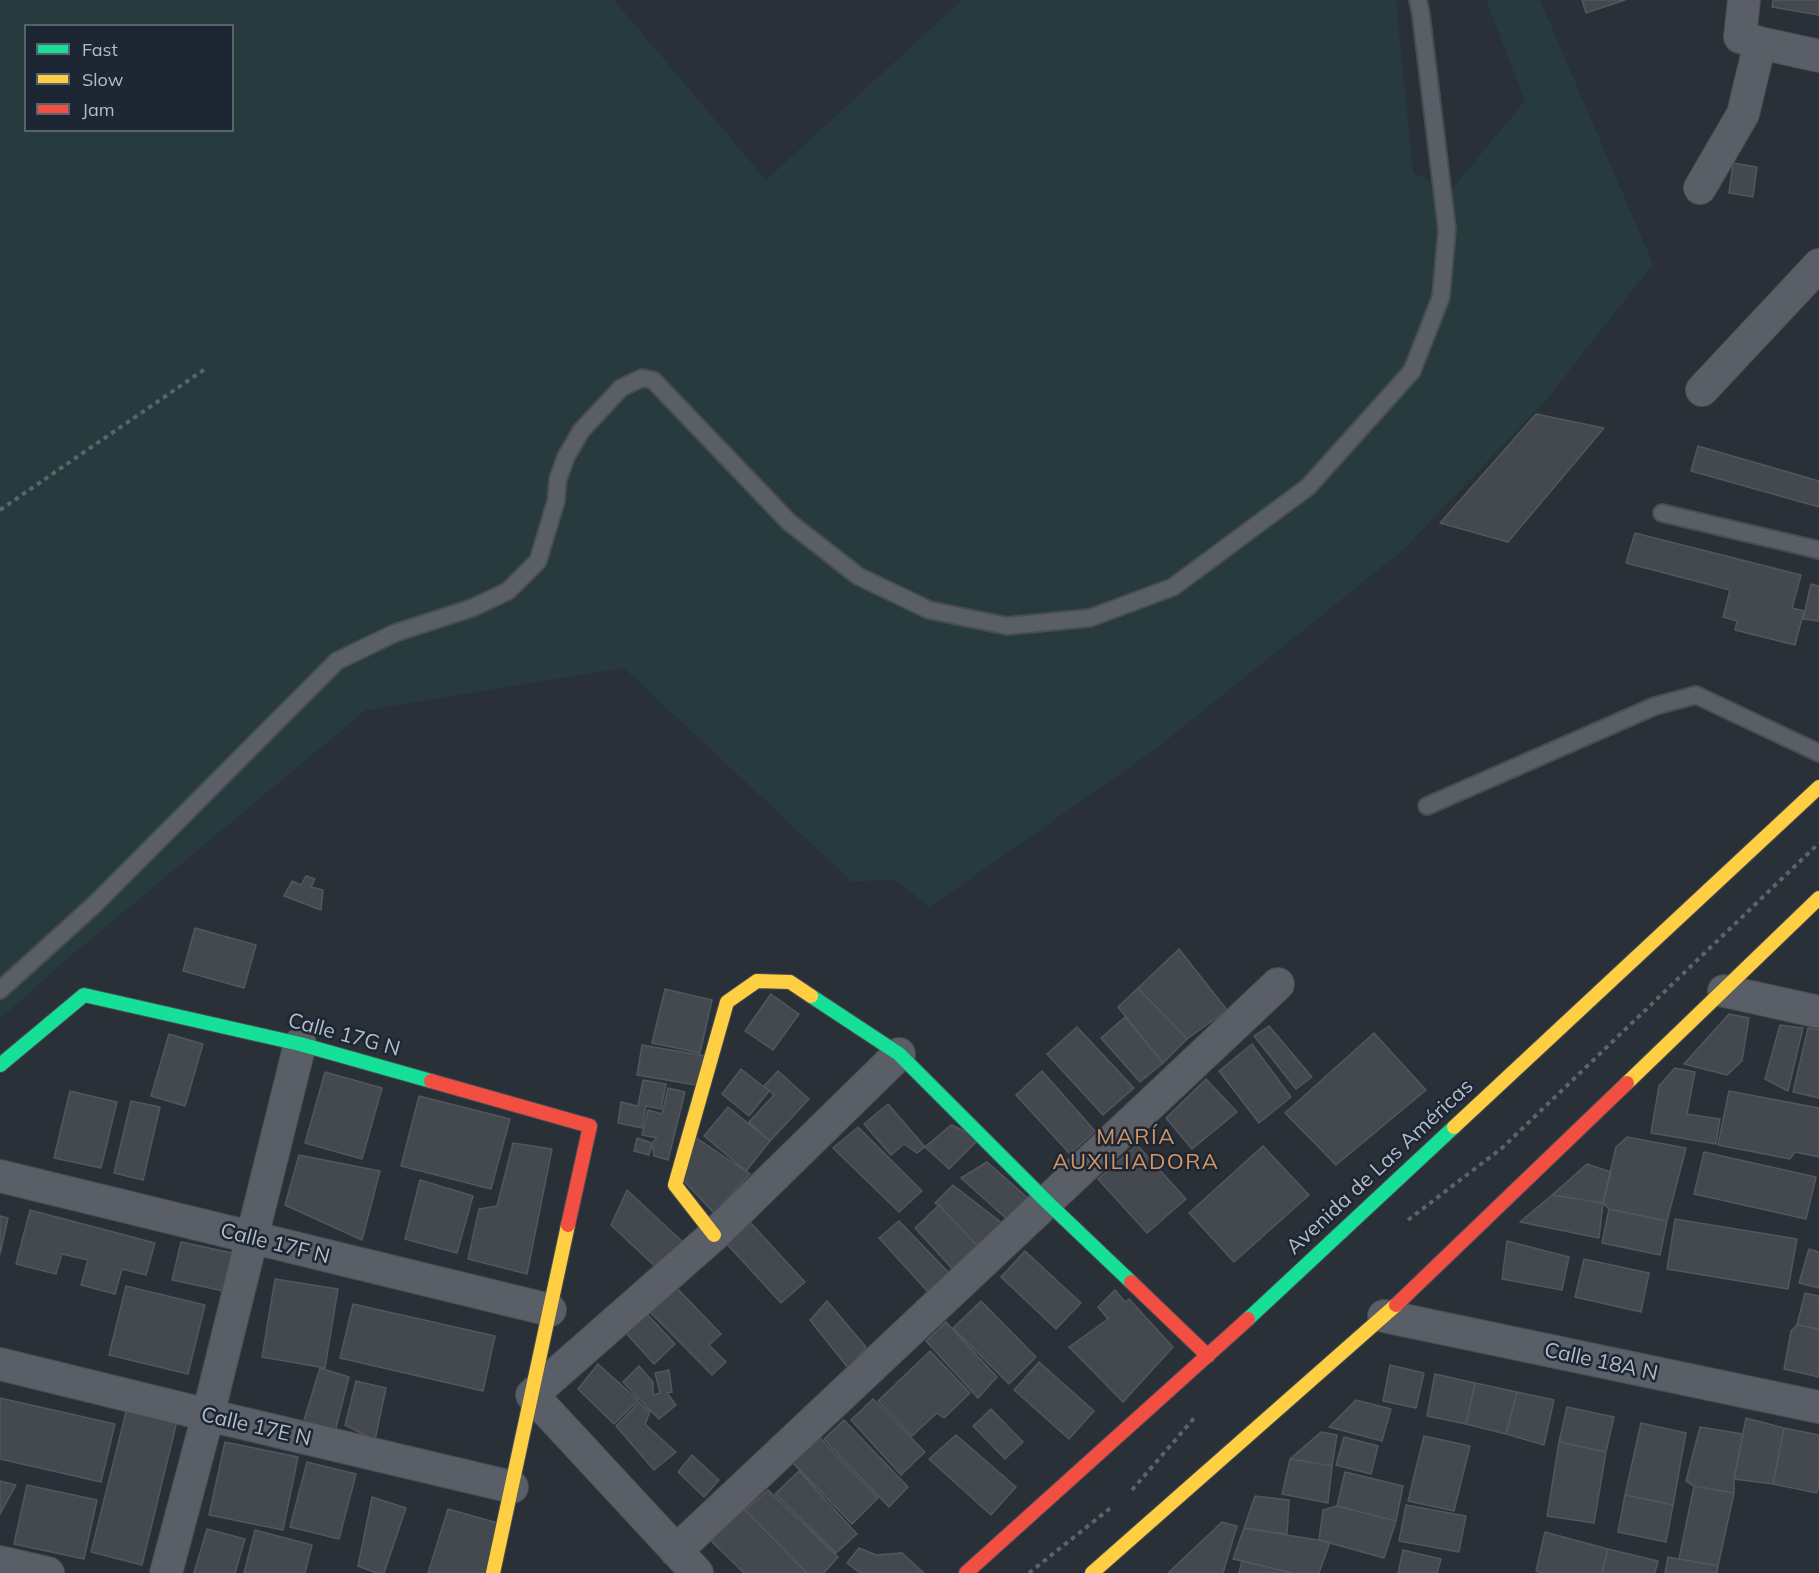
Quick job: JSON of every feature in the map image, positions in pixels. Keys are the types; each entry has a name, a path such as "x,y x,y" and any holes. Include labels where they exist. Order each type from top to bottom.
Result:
{"main road":[{"name":"Avenida de Las Américas","path":"966,1573 1209,1356 1819,787"},
{"path":"1092,1573 1384,1316 1819,898"},
{"path":"714,1235 675,1185 727,1002 757,981 790,982 899,1054 1047,1202 1209,1356"},
{"name":"Calle 17G N","path":"0,1065 84,994 300,1044 590,1126 550,1310"},
{"path":"493,1573 550,1310"}],"street":[{"path":"1700,189 1743,114 1750,40 1744,0"},
{"path":"1750,40 1819,56"},
{"path":"1702,390 1819,265"},
{"path":"676,1551 1278,984"},
{"path":"1724,991 1819,1012"},
{"path":"166,1573 208,1415 300,1044"},
{"path":"697,1573 532,1395 714,1235 899,1054"},
{"name":"Calle 17F N","path":"0,1176 550,1310"},
{"name":"Calle 18A N","path":"1384,1316 1819,1407"},
{"name":"Calle 17E N","path":"0,1364 512,1487"},
{"path":"0,1562 48,1573"}],"lane":[{"path":"0,990 94,905 337,661 395,633 472,608 508,591 538,561 556,501 558,478 580,431 621,388 642,378 653,380 789,522 858,576 929,610 1008,626 1090,618 1173,587 1308,487 1412,371 1441,297 1447,229 1418,0"},
{"path":"1662,513 1819,550"},
{"path":"1427,806 1655,706 1696,695 1819,753"}],"path":[{"path":"0,510 205,369"},
{"path":"1404,1223 1502,1148 1819,843"},
{"path":"1129,1493 1199,1411"},
{"path":"1029,1573 1120,1501"}],"green space":[{"path":"0,0 614,0 766,180 962,0 1396,0 1413,173 1451,190 1525,101 1486,0 1540,0 1653,264 1547,399 1404,549 1157,748 930,907 896,881 852,882 624,668 366,710 60,965 0,1019"}],"building":[{"path":"1582,0 1625,0 1586,13"},
{"path":"1773,0 1819,0 1819,15 1772,7"},
{"path":"1733,163 1757,167 1753,197 1729,193"},
{"path":"1536,414 1604,428 1508,542 1440,523"},
{"path":"1698,446 1819,481 1819,507 1691,471"},
{"path":"1635,533 1801,575 1792,608 1804,611 1795,645 1735,630 1737,621 1723,617 1730,590 1626,563"},
{"path":"1811,584 1819,586 1819,621 1803,619"},
{"path":"306,876 315,879 311,887 323,890 321,910 284,896 292,881 301,885"},
{"path":"195,928 256,945 244,988 183,971"},
{"path":"1179,949 1227,1010 1187,1039 1138,988"},
{"path":"1138,988 1187,1039 1163,1063 1118,1007"},
{"path":"665,989 712,1000 700,1053 652,1043"},
{"path":"771,994 799,1014 773,1050 745,1031"},
{"path":"1729,1014 1749,1018 1742,1061 1727,1075 1684,1064"},
{"path":"1125,1017 1163,1063 1140,1082 1101,1038"},
{"path":"1780,1025 1803,1028 1788,1091 1765,1079"},
{"path":"1269,1026 1312,1077 1296,1089 1254,1036"},
{"path":"1077,1027 1134,1088 1103,1115 1047,1054"},
{"path":"1808,1028 1819,1030 1819,1098 1793,1092"},
{"path":"1374,1033 1426,1090 1336,1165 1285,1113"},
{"path":"169,1034 203,1044 185,1106 151,1096"},
{"path":"1252,1044 1291,1097 1259,1123 1219,1071"},
{"path":"642,1045 706,1056 701,1086 637,1075"},
{"path":"1675,1068 1695,1072 1687,1114 1720,1119 1716,1144 1651,1133 1659,1086"},
{"path":"741,1069 769,1091 749,1116 722,1094"},
{"path":"778,1071 809,1099 770,1141 749,1122 774,1095 764,1086"},
{"path":"1042,1071 1095,1131 1070,1154 1016,1095"},
{"path":"325,1072 382,1088 362,1159 305,1143"},
{"path":"1206,1079 1237,1112 1192,1149 1166,1118"},
{"path":"643,1080 666,1084 661,1109 646,1106 642,1128 618,1123 621,1102 638,1106"},
{"path":"668,1088 685,1092 668,1160 654,1156 652,1143 657,1138 642,1135 648,1110 662,1114"},
{"path":"70,1091 117,1102 101,1168 54,1158"},
{"path":"1729,1091 1819,1108 1819,1157 1795,1152 1790,1159 1718,1145"},
{"path":"419,1096 510,1119 491,1189 401,1166"},
{"path":"131,1101 160,1107 143,1180 114,1173"},
{"path":"888,1104 925,1147 917,1153 904,1144 891,1155 864,1124"},
{"path":"728,1107 770,1141 746,1171 704,1136"},
{"path":"951,1125 980,1138 949,1169 925,1147"},
{"path":"858,1127 922,1191 899,1212 833,1148"},
{"path":"695,1137 750,1174 714,1213 682,1179"},
{"path":"1627,1137 1686,1148 1667,1221 1609,1209 1603,1203 1616,1147"},
{"path":"637,1138 652,1143 649,1155 634,1151"},
{"path":"513,1143 552,1149 527,1274 468,1259 479,1209 497,1206"},
{"path":"1137,1145 1186,1199 1147,1233 1098,1179"},
{"path":"1263,1146 1309,1195 1234,1262 1189,1213"},
{"path":"1704,1152 1816,1177 1806,1219 1694,1194"},
{"path":"299,1155 380,1171 362,1240 285,1205"},
{"path":"987,1162 1030,1200 1010,1222 961,1178"},
{"path":"1587,1164 1611,1172 1603,1203 1552,1195"},
{"path":"420,1180 473,1196 457,1253 405,1239"},
{"path":"953,1185 1007,1227 983,1252 935,1203"},
{"path":"627,1190 687,1246 662,1273 611,1225"},
{"path":"1552,1195 1603,1203 1599,1238 1520,1222"},
{"path":"939,1205 983,1252 958,1275 915,1228"},
{"path":"1609,1209 1667,1221 1660,1255 1602,1243"},
{"path":"30,1210 155,1243 146,1275 122,1269 115,1294 81,1285 88,1260 62,1254 56,1274 16,1264"},
{"path":"0,1216 8,1218 0,1254"},
{"path":"1675,1219 1797,1239 1788,1289 1667,1269"},
{"path":"748,1220 805,1282 781,1303 724,1241"},
{"path":"899,1221 951,1275 929,1293 879,1238"},
{"path":"1507,1241 1569,1257 1562,1290 1502,1279"},
{"path":"181,1242 237,1254 228,1292 172,1280"},
{"path":"1809,1249 1819,1252 1819,1288 1799,1283"},
{"path":"1025,1251 1081,1303 1056,1329 1001,1277"},
{"path":"1584,1259 1649,1273 1641,1312 1575,1297"},
{"path":"275,1279 338,1289 325,1368 262,1357"},
{"path":"673,1284 721,1334 709,1345 726,1362 712,1375 647,1309"},
{"path":"126,1286 205,1305 188,1374 109,1355"},
{"path":"1115,1290 1125,1302 1129,1299 1173,1347 1123,1402 1069,1347 1108,1319 1098,1307"},
{"path":"1805,1293 1819,1296 1819,1329 1797,1325"},
{"path":"827,1301 866,1347 848,1368 810,1320"},
{"path":"981,1301 1036,1357 1009,1384 953,1328"},
{"path":"353,1304 495,1336 483,1391 340,1358"},
{"path":"647,1314 675,1344 654,1364 626,1333"},
{"path":"946,1322 997,1377 978,1398 926,1341"},
{"path":"1797,1325 1819,1329 1819,1377 1784,1369 1791,1331"},
{"path":"930,1351 970,1393 944,1418 937,1413 912,1436 878,1401"},
{"path":"1039,1362 1094,1411 1069,1439 1014,1390"},
{"path":"598,1364 638,1400 614,1424 578,1389"},
{"path":"1390,1365 1424,1373 1416,1408 1383,1401"},
{"path":"639,1366 653,1382 653,1395 660,1393 655,1373 669,1370 672,1392 667,1393 676,1405 659,1419 623,1382"},
{"path":"320,1368 349,1377 332,1443 300,1433"},
{"path":"1435,1374 1475,1383 1466,1424 1427,1416"},
{"path":"356,1381 386,1388 375,1440 345,1425"},
{"path":"1475,1383 1517,1392 1506,1434 1466,1424"},
{"path":"1517,1392 1554,1400 1544,1445 1506,1434"},
{"path":"0,1398 115,1424 101,1482 0,1459"},
{"path":"873,1399 925,1452 901,1475 851,1420"},
{"path":"1356,1400 1391,1409 1382,1441 1329,1427"},
{"path":"639,1402 650,1412 645,1424 676,1452 654,1470 616,1426"},
{"path":"128,1404 178,1417 142,1565 91,1552"},
{"path":"1567,1407 1614,1417 1606,1452 1559,1442"},
{"path":"991,1409 1023,1442 1005,1459 973,1426"},
{"path":"1746,1418 1784,1428 1773,1484 1734,1479"},
{"path":"844,1420 908,1487 889,1507 824,1439"},
{"path":"1641,1423 1686,1433 1673,1505 1625,1495"},
{"path":"1700,1427 1743,1434 1734,1479 1734,1493 1694,1486 1686,1481"},
{"path":"1784,1428 1819,1435 1817,1493 1773,1484"},
{"path":"1321,1432 1337,1435 1332,1466 1290,1459"},
{"path":"817,1435 878,1498 852,1524 790,1460"},
{"path":"956,1435 1016,1487 991,1515 929,1459"},
{"path":"1424,1436 1470,1446 1454,1511 1408,1501"},
{"path":"1344,1437 1378,1446 1371,1474 1336,1465"},
{"path":"225,1442 298,1457 283,1530 209,1515"},
{"path":"1559,1442 1606,1452 1594,1523 1547,1516"},
{"path":"692,1455 719,1480 704,1497 678,1472"},
{"path":"1290,1459 1332,1466 1328,1503 1282,1494"},
{"path":"307,1462 356,1474 339,1539 290,1527"},
{"path":"799,1471 857,1534 836,1553 775,1494"},
{"path":"1345,1472 1403,1486 1396,1521 1337,1506"},
{"path":"0,1481 16,1485 0,1514"},
{"path":"27,1485 97,1500 84,1559 14,1544"},
{"path":"1694,1486 1734,1493 1718,1566 1679,1559"},
{"path":"768,1490 838,1557 824,1573 807,1573 745,1510"},
{"path":"1625,1495 1673,1505 1666,1542 1618,1532"},
{"path":"1255,1496 1289,1500 1287,1534 1244,1528"},
{"path":"372,1497 406,1508 384,1573 376,1573 358,1566"},
{"path":"1406,1505 1466,1516 1459,1552 1399,1541"},
{"path":"1337,1506 1396,1521 1384,1558 1319,1540 1323,1510"},
{"path":"741,1508 807,1573 744,1573 709,1539"},
{"path":"448,1509 498,1523 489,1573 428,1573"},
{"path":"1222,1522 1237,1526 1223,1573 1168,1573"},
{"path":"1244,1528 1330,1542 1319,1573 1293,1573 1233,1559"},
{"path":"207,1529 245,1539 235,1573 194,1573"},
{"path":"255,1530 312,1545 305,1573 244,1573"},
{"path":"1545,1532 1608,1549 1602,1573 1542,1573 1536,1571"},
{"path":"859,1548 876,1555 902,1553 924,1573 860,1573 847,1563"},
{"path":"1608,1549 1658,1561 1655,1573 1602,1573"},
{"path":"1403,1550 1441,1559 1437,1573 1398,1573"},
{"path":"1668,1557 1718,1566 1717,1573 1665,1573"},
{"path":"1242,1561 1293,1573 1239,1573"}],"traffic: fast":[{"path":"0,1065 84,995 300,1044 431,1081"},
{"path":"811,996 899,1054 1047,1202 1131,1282"},
{"path":"1248,1319 1454,1127"}],"traffic: slow":[{"path":"1454,1127 1819,787"},
{"path":"1627,1083 1819,898"},
{"path":"714,1235 675,1185 727,1002 757,981 790,982 811,996"},
{"path":"493,1573 568,1225"},
{"path":"1092,1573 1396,1305"}],"traffic: jam":[{"path":"431,1081 590,1126 568,1225"},
{"path":"1396,1305 1627,1083"},
{"path":"1131,1282 1208,1356"},
{"path":"966,1573 1248,1319"}],"district":[{"name":"MARÍA AUXILIADORA","path":"1136,1150"}]}
